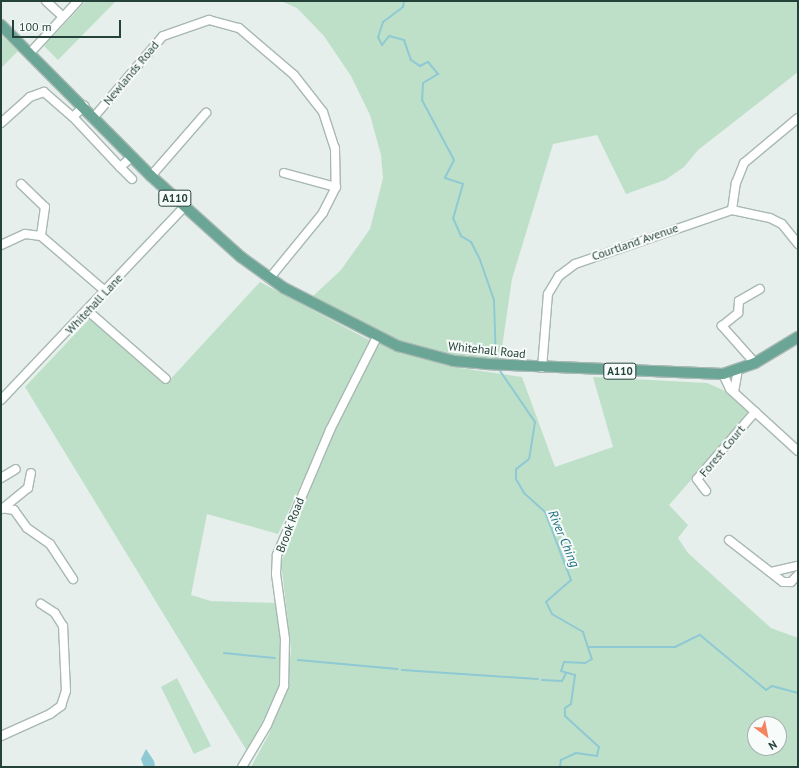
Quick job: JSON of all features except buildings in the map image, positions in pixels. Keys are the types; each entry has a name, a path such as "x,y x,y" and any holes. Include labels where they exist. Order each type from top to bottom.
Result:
{"main road":[{"name":"Whitehall Road","path":"1,25 84,106 150,176 269,279 398,346 454,361 486,364 542,368 723,374 755,363 798,337"}],"street":[{"path":"46,1 63,17"},
{"path":"30,53 78,1"},
{"name":"Newlands Road","path":"94,117 163,36 209,20 239,28 294,75 323,112 335,148 336,187 323,213 269,279"},
{"path":"1,123 30,97 44,92 73,117 132,179"},
{"path":"73,117 84,106"},
{"path":"150,176 206,113"},
{"path":"798,118 744,163 736,183 732,210 770,218 782,224 798,244"},
{"path":"120,167 132,157"},
{"path":"284,173 336,187"},
{"path":"20,184 45,207 41,236"},
{"name":"Whitehall Lane","path":"1,399 106,292 184,207"},
{"name":"Courtland Avenue","path":"542,368 545,305 554,283 565,271 586,258 732,210"},
{"path":"1,245 25,234 41,236 106,292"},
{"path":"755,363 722,326 738,314 739,301 760,289"},
{"path":"88,310 166,379"},
{"name":"Brook Road","path":"242,767 267,725 284,686 285,639 276,574 278,554 327,437 377,336"},
{"path":"734,392 738,370"},
{"path":"723,374 734,392 798,451"},
{"name":"Forest Court","path":"706,491 698,479 755,412"},
{"path":"1,478 16,468"},
{"path":"2,508 28,488 31,473"},
{"path":"2,508 14,510 27,528 50,544 72,579"},
{"path":"729,540 787,583 798,575"},
{"path":"772,572 798,566"},
{"path":"1,736 50,714 61,706 66,691 63,626 55,613 41,604"}],"green space":[{"path":"86,1 116,1 58,60 44,46"},
{"path":"281,1 798,1 798,72 698,150 684,167 665,180 626,194 597,135 553,144 512,279 500,361 461,360 404,345 313,296 341,270 370,229 383,178 381,155 370,115 351,76 324,36 297,8"},
{"path":"1,35 18,51 1,68"},
{"path":"260,282 367,339 400,352 454,367 522,377 555,467 613,447 593,377 707,383 723,390 751,412 669,505 688,525 678,538 688,553 771,628 798,638 798,767 251,767 269,734 287,687 291,650 281,562 313,481 305,476 278,534 207,514 191,595 211,601 276,603 281,637 279,690 247,751 25,387 92,316 166,384"},
{"path":"177,678 211,746 194,754 161,687"}],"water":[{"path":"146,749 154,761 155,767 144,767 141,759"}],"waterway":[{"name":"River Ching","path":"404,1 403,7 383,22 378,37 382,45 389,36 404,40 411,60 420,66 428,62 438,74 423,83 422,100 454,160 445,178 463,184 453,218 461,236 471,242 480,260 494,300 496,362"},
{"name":"River Ching","path":"498,368 535,422 529,459 516,469 516,479 524,493 545,512 571,580 546,602 552,614 583,632 592,659 585,663 564,662 561,671 575,675 571,704 565,708 565,716 599,747 597,756 576,753 561,760 560,767"},
{"path":"588,647 675,647 700,635 766,690 772,686 798,693"},
{"path":"224,653 275,658"},
{"path":"298,660 398,669"},
{"path":"402,670 538,679"},
{"path":"542,680 562,681 566,673"}]}
